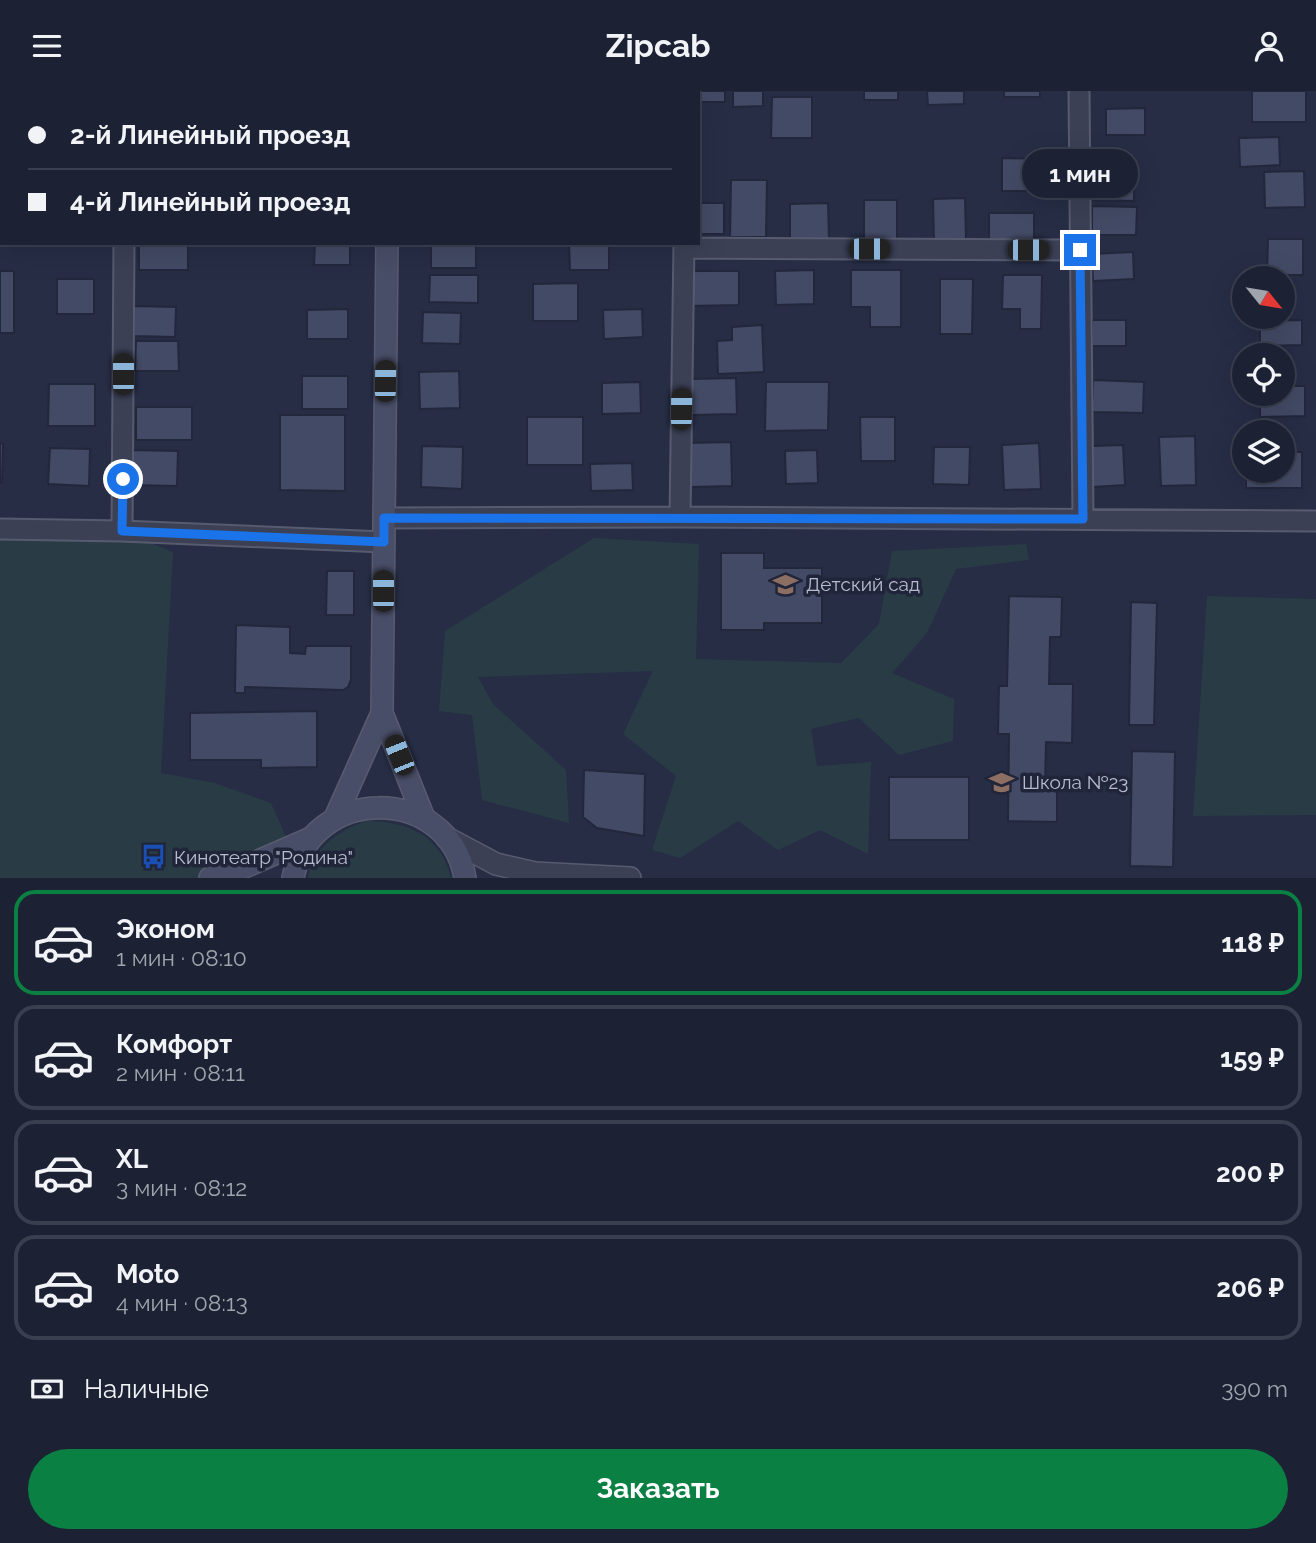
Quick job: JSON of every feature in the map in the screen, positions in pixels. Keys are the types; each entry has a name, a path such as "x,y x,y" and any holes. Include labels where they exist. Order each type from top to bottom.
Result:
{"main road":[{"path":"387,245 382,713 424,818"},
{"path":"335,818 382,713"},
{"path":"210,878 240,869 311,838 335,818 364,807 395,807 424,818 447,838 462,865 465,878"},
{"path":"293,878 295,865 311,838"}],"street":[{"path":"1079,91 1083,519"},
{"path":"122,531 124,245"},
{"path":"680,517 684,246 1080,250"},
{"path":"384,518 1316,521"},
{"path":"0,529 122,531 384,542"},
{"path":"447,838 496,864 535,873 631,878"}],"shaded area":[{"path":"0,529 122,531 173,552 161,773 215,783 271,803 290,846 210,878 0,878"},
{"path":"594,538 699,544 696,659 841,663 879,624 892,551 1026,544 1029,560 956,569 927,633 892,673 954,699 953,741 899,755 859,718 811,729 817,766 871,762 868,854 820,830 778,850 738,821 680,858 652,850 676,776 623,734 653,671 478,677 493,704 566,770 569,823 482,800 472,715 439,711 445,631"},
{"path":"1207,596 1316,599 1316,815 1193,816"},
{"path":"366,821 395,824 420,833 439,851 451,878 308,878 315,857 321,849 337,835"}],"building":[{"path":"700,91 725,91 725,102 700,102"},
{"path":"733,91 763,91 763,106 733,107"},
{"path":"864,91 898,91 898,100 864,100"},
{"path":"927,91 964,91 964,104 928,105"},
{"path":"1004,91 1040,91 1040,97 1004,97"},
{"path":"1252,91 1306,91 1306,122 1252,122"},
{"path":"772,97 812,97 812,138 771,138"},
{"path":"1145,108 1145,135 1106,135 1106,109"},
{"path":"1279,137 1280,165 1240,167 1239,138"},
{"path":"1089,156 1134,157 1134,201 1089,200"},
{"path":"1002,158 1041,159 1041,191 1002,191"},
{"path":"1304,171 1305,207 1265,208 1264,172"},
{"path":"731,180 767,180 766,237 730,237"},
{"path":"965,198 966,240 934,241 933,199"},
{"path":"864,200 897,200 897,239 864,239"},
{"path":"700,203 724,203 724,234 700,234"},
{"path":"828,203 829,239 790,239 790,204"},
{"path":"1092,206 1137,207 1136,235 1092,235"},
{"path":"989,213 1034,213 1034,243 989,243"},
{"path":"1268,239 1303,239 1303,275 1295,275 1295,266 1267,266"},
{"path":"139,245 188,245 188,270 139,270"},
{"path":"315,245 350,245 350,265 314,265"},
{"path":"431,245 476,245 476,268 431,268"},
{"path":"569,245 609,245 609,270 570,270"},
{"path":"1133,252 1134,279 1093,281 1092,254"},
{"path":"814,270 814,304 776,305 775,271"},
{"path":"851,270 901,270 901,327 870,327 870,307 851,307"},
{"path":"0,271 14,271 14,333 0,333"},
{"path":"690,271 739,271 739,305 690,306"},
{"path":"430,275 478,275 478,303 429,302"},
{"path":"1003,275 1042,275 1041,329 1020,329 1020,309 1002,309"},
{"path":"57,279 94,279 94,314 57,314"},
{"path":"940,279 973,279 972,334 940,334"},
{"path":"578,283 578,321 533,321 533,284"},
{"path":"134,306 176,307 175,337 134,336"},
{"path":"348,309 348,339 307,339 307,310"},
{"path":"642,309 643,337 604,339 603,310"},
{"path":"423,312 461,313 460,344 422,343"},
{"path":"1092,320 1126,320 1126,346 1092,346"},
{"path":"1295,320 1302,320 1302,345 1260,343 1260,329 1295,329"},
{"path":"762,325 764,372 718,374 717,341 732,340 732,327"},
{"path":"136,341 178,341 179,371 135,371"},
{"path":"459,371 460,408 420,409 419,372"},
{"path":"302,376 348,376 348,409 302,409"},
{"path":"736,378 737,414 691,415 691,379"},
{"path":"1093,380 1144,382 1143,413 1092,412"},
{"path":"640,382 641,413 602,414 602,383"},
{"path":"766,382 829,382 828,430 765,431"},
{"path":"49,384 95,384 95,426 48,426"},
{"path":"1295,386 1305,386 1305,416 1260,417 1260,406 1295,406"},
{"path":"136,407 192,407 192,440 136,440"},
{"path":"280,415 345,415 345,491 280,490"},
{"path":"527,417 583,417 583,465 527,465"},
{"path":"860,417 895,417 895,461 861,461"},
{"path":"1195,436 1196,485 1161,486 1159,437"},
{"path":"731,442 732,486 690,487 689,443"},
{"path":"0,443 3,444 2,483 0,483"},
{"path":"1039,443 1041,489 1004,490 1002,445"},
{"path":"1123,445 1125,485 1093,487 1092,446"},
{"path":"422,446 463,447 462,489 421,487"},
{"path":"934,447 970,447 969,485 933,484"},
{"path":"50,448 90,449 89,486 48,484"},
{"path":"131,450 178,451 177,486 131,485"},
{"path":"817,450 818,483 786,484 785,451"},
{"path":"1295,452 1302,452 1302,488 1246,488 1246,483 1295,483"},
{"path":"632,463 633,490 591,491 590,464"},
{"path":"721,553 764,553 764,568 822,568 822,623 764,623 764,630 721,630"},
{"path":"327,571 354,571 354,615 326,615"},
{"path":"1009,596 1062,597 1061,637 1050,637 1049,684 1073,684 1072,743 1046,742 1045,788 1057,788 1057,822 1008,821 1009,734 998,734 999,686 1007,686"},
{"path":"1131,602 1157,603 1154,725 1129,725"},
{"path":"236,625 290,627 290,653 305,654 306,646 351,646 351,680 348,687 343,690 245,687 245,693 235,693"},
{"path":"317,711 317,767 261,768 261,760 190,760 190,713"},
{"path":"1132,751 1175,752 1173,867 1130,866"},
{"path":"584,770 645,774 644,836 597,828 583,817"},
{"path":"889,777 969,777 969,840 889,840"}],"place":[{"name":"Детский сад","path":"786,584"},
{"name":"Школа №23","path":"1002,782"},
{"name":"Кинотеатр \"Родина\"","path":"154,857"}],"route":[{"path":"123,479 122,531 384,542 384,518 1083,519 1080,250"}]}
